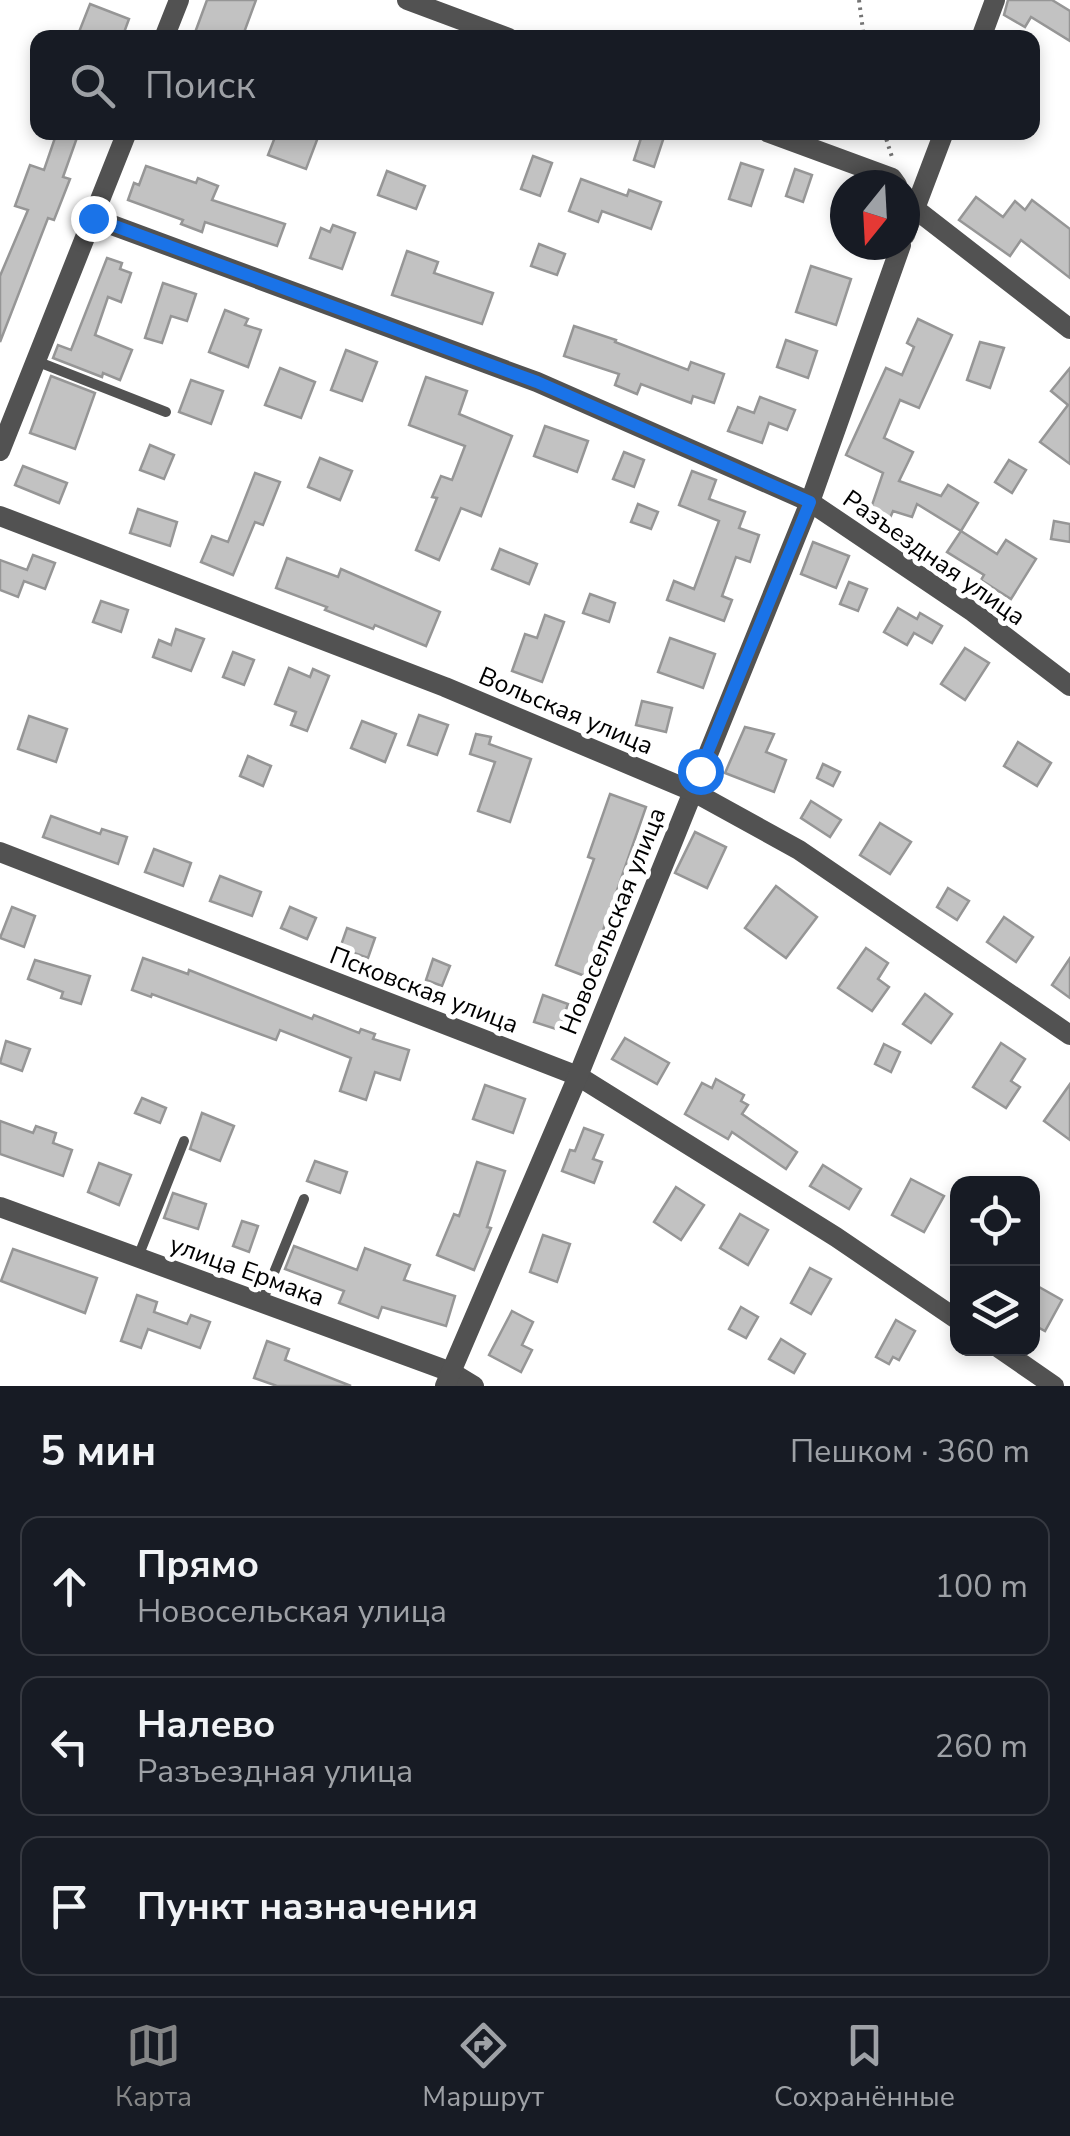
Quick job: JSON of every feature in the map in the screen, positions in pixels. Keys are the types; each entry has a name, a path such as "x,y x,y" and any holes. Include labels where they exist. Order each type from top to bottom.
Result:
{"street":[{"path":"167,30 179,0"},
{"path":"407,0 437,5 492,30"},
{"path":"983,30 995,0"},
{"path":"0,451 124,140"},
{"path":"789,140 870,170"},
{"path":"920,181 940,140"},
{"path":"920,210 1070,330"},
{"name":"Разъездная улица","path":"93,218 537,382 810,502 973,612 1070,686"},
{"name":"Новосельская улица","path":"448,1379 578,1076 810,502 897,260"},
{"name":"Вольская улица","path":"0,516 445,688 692,791 799,850 1070,1035"},
{"name":"Псковская улица","path":"0,852 578,1076 836,1237 950,1315"},
{"name":"улица Ермака","path":"0,1207 474,1386"},
{"path":"1011,1356 1054,1386"}],"lane":[{"path":"36,361 166,412"},
{"path":"138,1257 184,1141"},
{"path":"262,1303 304,1199"}],"path":[{"path":"859,0 863,30"}],"building":[{"path":"207,0 256,0 245,30 196,30"},
{"path":"1008,0 1052,0 1070,11 1070,41 1031,17 1025,27 1004,15"},
{"path":"90,4 129,19 125,30 80,30"},
{"path":"54,140 76,140 63,177 70,179 54,220 48,218 0,342 0,276 28,210 15,206 30,165 44,170"},
{"path":"274,140 317,140 306,169 268,155"},
{"path":"640,140 663,140 654,167 634,160"},
{"path":"533,156 552,163 540,196 521,189"},
{"path":"741,163 763,170 751,206 729,199"},
{"path":"146,166 218,186 212,200 285,224 277,246 205,222 202,232 181,224 183,220 128,200"},
{"path":"795,169 812,175 803,202 786,196"},
{"path":"387,171 425,186 416,209 378,195"},
{"path":"581,179 627,196 629,190 661,202 651,229 602,211 598,222 569,211"},
{"path":"976,197 1003,217 1015,201 1025,210 1032,200 1070,229 1070,278 1021,240 1010,256 959,220"},
{"path":"333,225 355,233 342,269 310,258 321,228 330,232"},
{"path":"539,244 565,254 557,275 531,266"},
{"path":"407,251 438,262 434,273 493,293 482,324 392,295"},
{"path":"107,258 122,263 120,269 131,273 121,302 108,297 95,335 132,350 120,380 53,358 58,345 71,350"},
{"path":"811,266 851,279 836,325 796,312"},
{"path":"163,283 196,294 187,321 171,316 162,343 145,338"},
{"path":"225,310 248,319 245,325 261,330 248,367 209,352"},
{"path":"918,319 952,335 919,408 900,400 884,438 913,452 899,481 941,496 948,485 978,503 961,531 917,504 912,517 893,511 890,518 870,511 883,473 846,455 886,368 902,375 914,347 907,343"},
{"path":"574,326 688,370 691,362 724,374 714,403 693,396 691,403 641,384 637,394 615,385 619,374 564,356"},
{"path":"786,340 817,351 808,378 777,367"},
{"path":"980,342 1004,348 990,388 967,380"},
{"path":"346,350 377,362 362,401 331,390"},
{"path":"280,368 315,382 301,418 265,405"},
{"path":"1070,368 1070,464 1040,442 1068,405 1051,391"},
{"path":"51,376 95,393 75,449 30,433"},
{"path":"426,377 467,391 459,414 512,436 481,516 461,508 439,560 416,550 437,498 432,497 441,476 452,480 465,446 409,425"},
{"path":"191,380 223,391 211,424 179,412"},
{"path":"760,397 795,410 787,430 769,423 762,443 728,431 738,407 754,413"},
{"path":"545,426 588,441 577,472 534,456"},
{"path":"150,445 174,455 164,479 140,470"},
{"path":"624,452 644,460 634,487 613,479"},
{"path":"320,458 352,471 340,500 308,487"},
{"path":"1009,460 1026,470 1012,493 995,482"},
{"path":"23,466 67,483 59,503 15,485"},
{"path":"692,471 716,480 709,499 745,512 739,528 759,535 750,562 736,557 722,596 732,600 724,621 667,600 674,581 694,589 719,521 679,505"},
{"path":"255,473 280,482 263,525 255,522 233,575 201,562 212,536 228,542"},
{"path":"638,504 658,512 651,529 631,522"},
{"path":"138,509 177,522 170,546 130,533"},
{"path":"1054,521 1070,524 1070,542 1051,539"},
{"path":"961,531 997,554 1006,540 1036,559 1011,599 981,580 984,575 947,552"},
{"path":"813,542 849,556 836,588 801,574"},
{"path":"500,549 537,564 529,584 492,569"},
{"path":"33,555 55,563 45,589 24,581 18,597 0,590 0,560 27,570"},
{"path":"287,558 338,577 341,569 440,612 426,646 375,625 373,629 276,588"},
{"path":"849,582 867,589 858,611 840,604"},
{"path":"590,594 615,603 609,622 583,613"},
{"path":"101,601 128,610 121,632 93,622"},
{"path":"898,608 917,619 920,613 942,626 932,643 914,633 907,645 884,632"},
{"path":"545,615 564,622 542,682 512,671 525,634 537,638"},
{"path":"176,629 204,639 191,671 153,657 159,640 171,645"},
{"path":"670,638 715,654 703,688 658,672"},
{"path":"965,648 989,663 965,700 941,684"},
{"path":"233,652 254,660 244,685 223,677"},
{"path":"289,668 310,677 313,669 329,676 307,731 291,725 296,712 275,704"},
{"path":"642,701 672,708 666,732 636,725"},
{"path":"419,715 448,725 437,755 408,745"},
{"path":"29,716 67,729 56,762 18,749"},
{"path":"362,721 396,734 385,762 351,748"},
{"path":"745,727 774,734 766,752 786,760 774,792 725,773"},
{"path":"476,734 491,737 489,744 531,759 510,822 478,811 495,762 470,754"},
{"path":"1018,742 1051,763 1037,786 1004,766"},
{"path":"248,756 271,766 263,786 240,776"},
{"path":"823,764 840,772 833,786 817,778"},
{"path":"610,794 646,807 590,978 556,965 594,859 588,857"},
{"path":"811,801 841,820 830,837 801,818"},
{"path":"51,816 100,834 102,829 127,837 118,864 43,837"},
{"path":"880,823 911,842 890,874 860,855"},
{"path":"695,832 726,847 707,888 675,873"},
{"path":"154,849 191,863 183,886 145,872"},
{"path":"220,876 261,892 252,916 210,901"},
{"path":"776,886 817,917 786,958 745,928"},
{"path":"948,888 969,901 957,920 937,907"},
{"path":"12,907 35,916 24,947 0,938"},
{"path":"290,907 316,918 307,939 281,928"},
{"path":"1004,917 1033,937 1016,962 987,942"},
{"path":"347,928 375,938 368,958 340,948"},
{"path":"866,948 888,963 878,979 889,987 872,1011 838,988"},
{"path":"143,958 188,974 189,970 312,1019 314,1015 359,1033 361,1029 375,1034 373,1039 409,1050 400,1080 375,1072 366,1100 340,1091 351,1058 280,1030 276,1040 132,990"},
{"path":"1070,958 1070,998 1052,985"},
{"path":"433,959 450,966 442,986 426,980"},
{"path":"35,960 90,976 81,1004 61,998 63,992 28,979"},
{"path":"925,994 952,1014 931,1043 903,1024"},
{"path":"543,995 568,1004 559,1030 534,1022"},
{"path":"625,1038 669,1063 657,1084 612,1059"},
{"path":"6,1041 30,1049 22,1071 0,1063"},
{"path":"1001,1043 1025,1059 1011,1081 1020,1087 1006,1108 973,1087"},
{"path":"884,1044 900,1052 891,1072 875,1064"},
{"path":"716,1079 744,1095 741,1101 748,1105 742,1114 797,1152 786,1169 732,1132 728,1139 685,1114 702,1083 712,1088"},
{"path":"1070,1084 1070,1140 1044,1121"},
{"path":"485,1085 525,1099 513,1133 473,1119"},
{"path":"142,1098 166,1108 160,1123 135,1113"},
{"path":"202,1113 234,1126 220,1161 190,1149"},
{"path":"0,1121 33,1133 36,1126 56,1133 53,1143 72,1150 63,1176 0,1154"},
{"path":"584,1128 603,1135 593,1159 602,1162 594,1183 562,1171"},
{"path":"315,1161 347,1172 340,1193 307,1181"},
{"path":"477,1162 505,1171 487,1227 491,1228 474,1270 437,1255 454,1214 459,1216"},
{"path":"99,1163 131,1175 119,1205 88,1192"},
{"path":"823,1165 861,1189 849,1209 810,1186"},
{"path":"911,1179 944,1196 924,1232 892,1215"},
{"path":"676,1187 704,1205 681,1240 654,1222"},
{"path":"173,1193 206,1204 198,1229 164,1218"},
{"path":"740,1214 768,1230 748,1265 720,1248"},
{"path":"242,1221 258,1226 249,1252 233,1246"},
{"path":"543,1235 570,1244 557,1282 530,1272"},
{"path":"294,1246 357,1270 365,1248 410,1265 404,1280 455,1296 446,1326 382,1307 378,1318 339,1303 344,1291 285,1269"},
{"path":"13,1249 97,1278 85,1313 1,1281"},
{"path":"810,1268 831,1279 811,1314 791,1303"},
{"path":"1040,1288 1062,1300 1045,1331 1040,1328"},
{"path":"137,1295 157,1302 154,1312 187,1324 191,1315 210,1322 200,1348 148,1329 141,1348 121,1341"},
{"path":"741,1307 758,1317 746,1338 729,1329"},
{"path":"512,1311 533,1322 522,1345 532,1350 521,1372 489,1355"},
{"path":"896,1320 915,1331 899,1360 893,1357 889,1364 876,1357"},
{"path":"781,1339 805,1354 794,1373 769,1359"},
{"path":"267,1341 289,1349 285,1360 351,1386 277,1386 254,1378"}],"route":[{"path":"93,218 537,382 810,502 700,771"}]}
